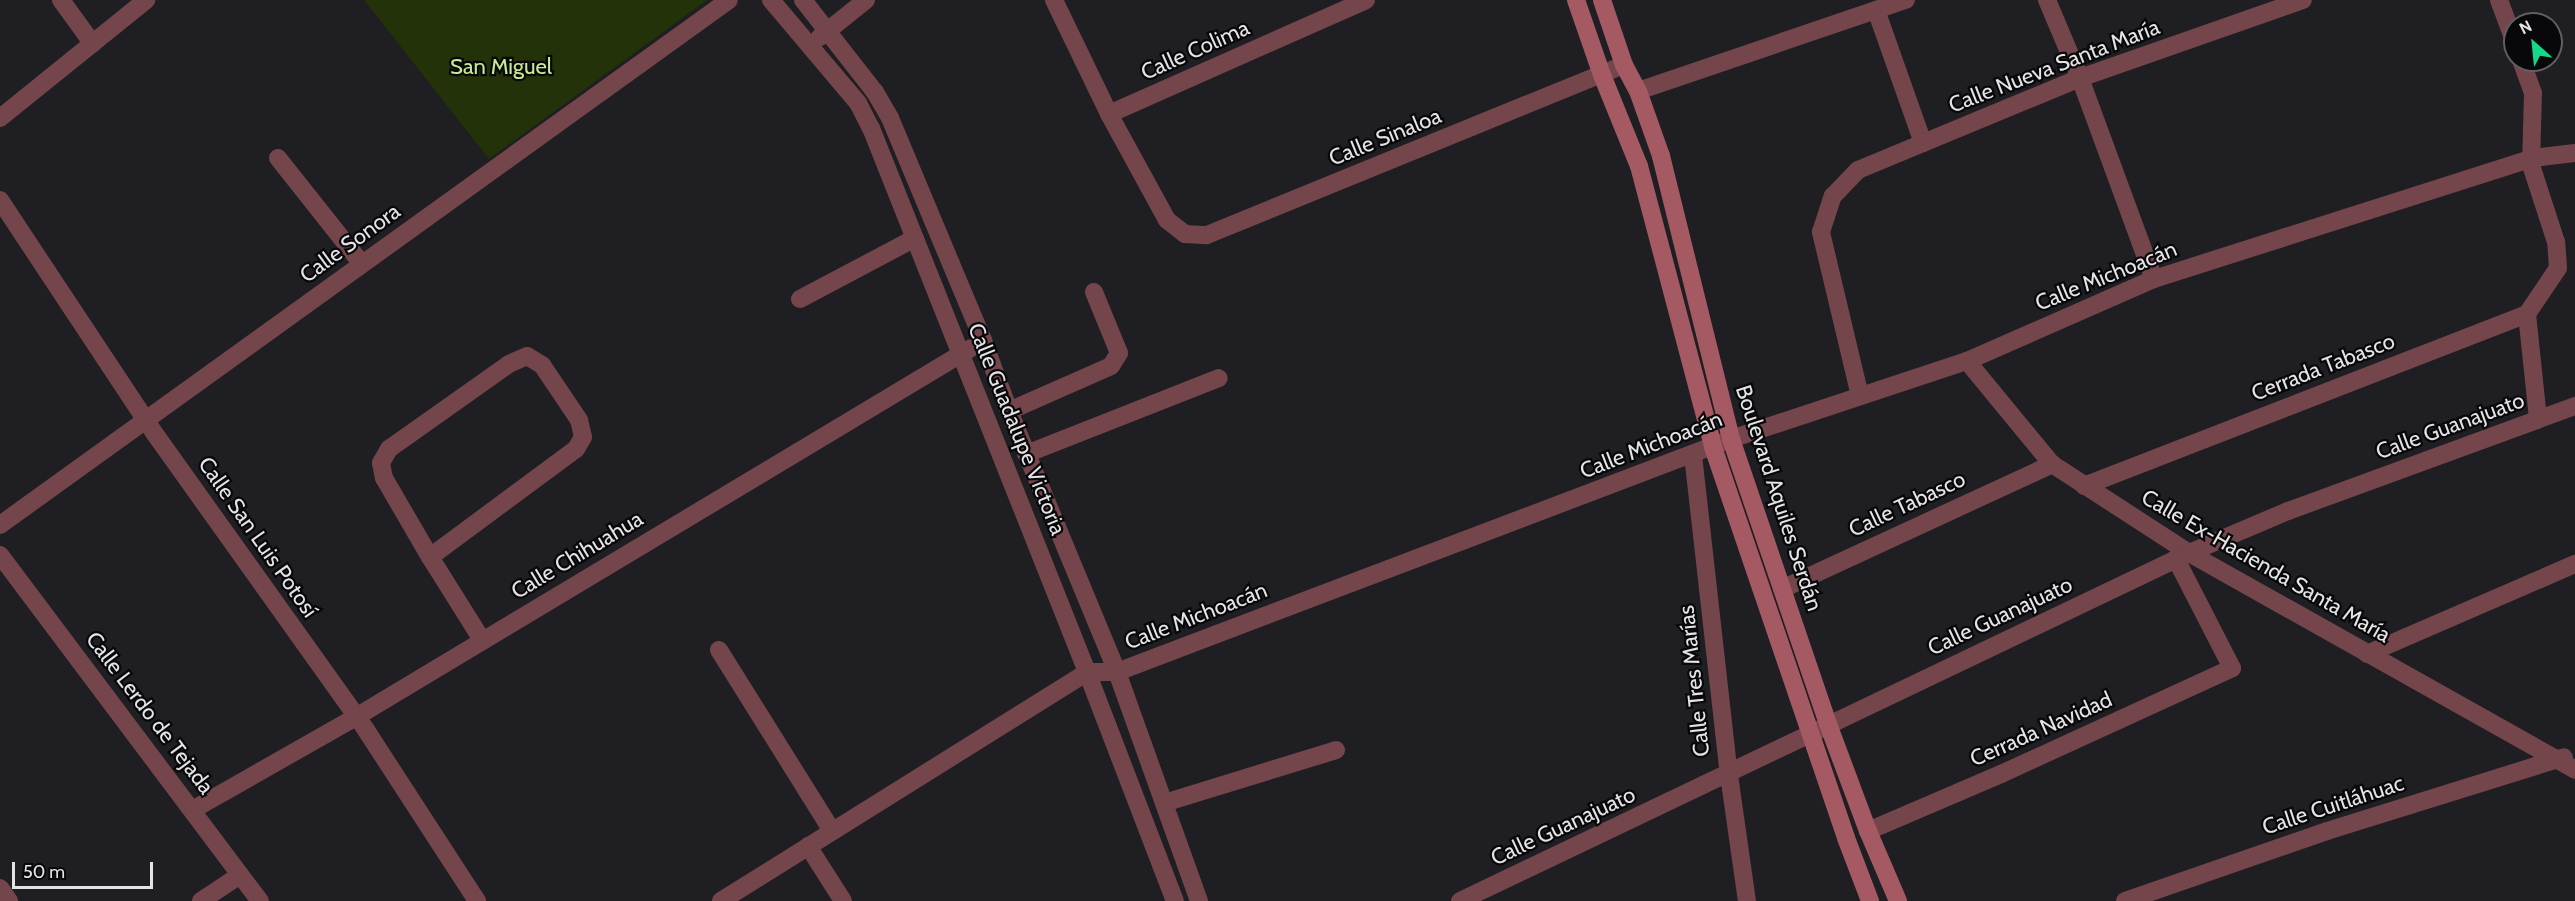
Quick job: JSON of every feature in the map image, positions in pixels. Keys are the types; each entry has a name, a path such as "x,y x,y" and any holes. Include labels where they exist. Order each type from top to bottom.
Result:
{"street":[{"path":"61,0 93,44"},
{"path":"0,118 146,0"},
{"name":"Calle Sonora","path":"0,525 729,0"},
{"name":"Calle Guadalupe Victoria","path":"771,0 858,103 871,128 962,353 1175,901"},
{"name":"Calle Guadalupe Victoria","path":"803,0 874,92 890,118 983,340 1026,454 1117,672 1199,901"},
{"path":"810,46 866,0"},
{"path":"1054,0 1109,114"},
{"name":"Calle Colima","path":"1109,114 1366,0"},
{"name":"Boulevard Aquiles Serdán","path":"1576,0 1602,75 1639,166 1713,447 1870,901"},
{"name":"Boulevard Aquiles Serdán","path":"1602,0 1624,65 1638,91 1661,156 1731,439 1828,724 1868,831 1898,901"},
{"path":"1638,91 1906,0"},
{"path":"2047,0 2080,78 2154,279"},
{"name":"Calle Nueva Santa María","path":"1860,396 1821,232 1833,196 1858,170 2080,78 2303,0"},
{"path":"1876,10 1923,143"},
{"name":"Calle Sinaloa","path":"1109,114 1167,220 1185,234 1207,235 1624,65"},
{"path":"2525,72 2533,93 2533,158 2531,165 2556,242 2558,268 2527,314 2538,419"},
{"name":"Calle Michoacán","path":"1087,672 1117,672 1731,439 1967,361 2154,279 2533,158 2575,153"},
{"path":"278,158 362,264"},
{"name":"Calle San Luis Potosí","path":"0,200 146,420 356,717 477,901"},
{"path":"800,299 915,237"},
{"path":"1009,411 1112,366 1119,353 1094,292"},
{"name":"Cerrada Tabasco","path":"2084,486 2527,314"},
{"name":"Calle Chihuahua","path":"194,810 356,717 983,340"},
{"path":"430,557 576,449 583,437 579,420 542,365 527,356 509,364 389,449 381,463 384,478 430,557 482,640"},
{"name":"Calle Ex-Hacienda Santa María","path":"1967,361 2052,464 2182,556 2566,757 2575,770"},
{"path":"1026,454 1219,378"},
{"name":"Calle Guanajuato","path":"1460,901 1729,775 1811,735 1828,724 2182,556 2288,511 2575,406"},
{"name":"Calle Tres Marías","path":"1693,455 1729,775 1747,901"},
{"name":"Calle Tabasco","path":"1782,589 2052,464"},
{"name":"Calle Lerdo de Tejada","path":"0,555 194,810 260,901"},
{"name":"Cerrada Navidad","path":"1868,831 2001,774 2232,668 2182,556"},
{"path":"2367,654 2575,564"},
{"path":"719,650 832,831"},
{"path":"721,901 1087,672"},
{"path":"1164,803 1336,750"},
{"name":"Calle Cuitláhuac","path":"2125,901 2327,831 2566,757"},
{"path":"808,846 843,901"},
{"path":"201,901 240,875"},
{"path":"0,888 9,901"}],"green space":[{"name":"San Miguel","path":"364,0 707,0 489,159"}]}
